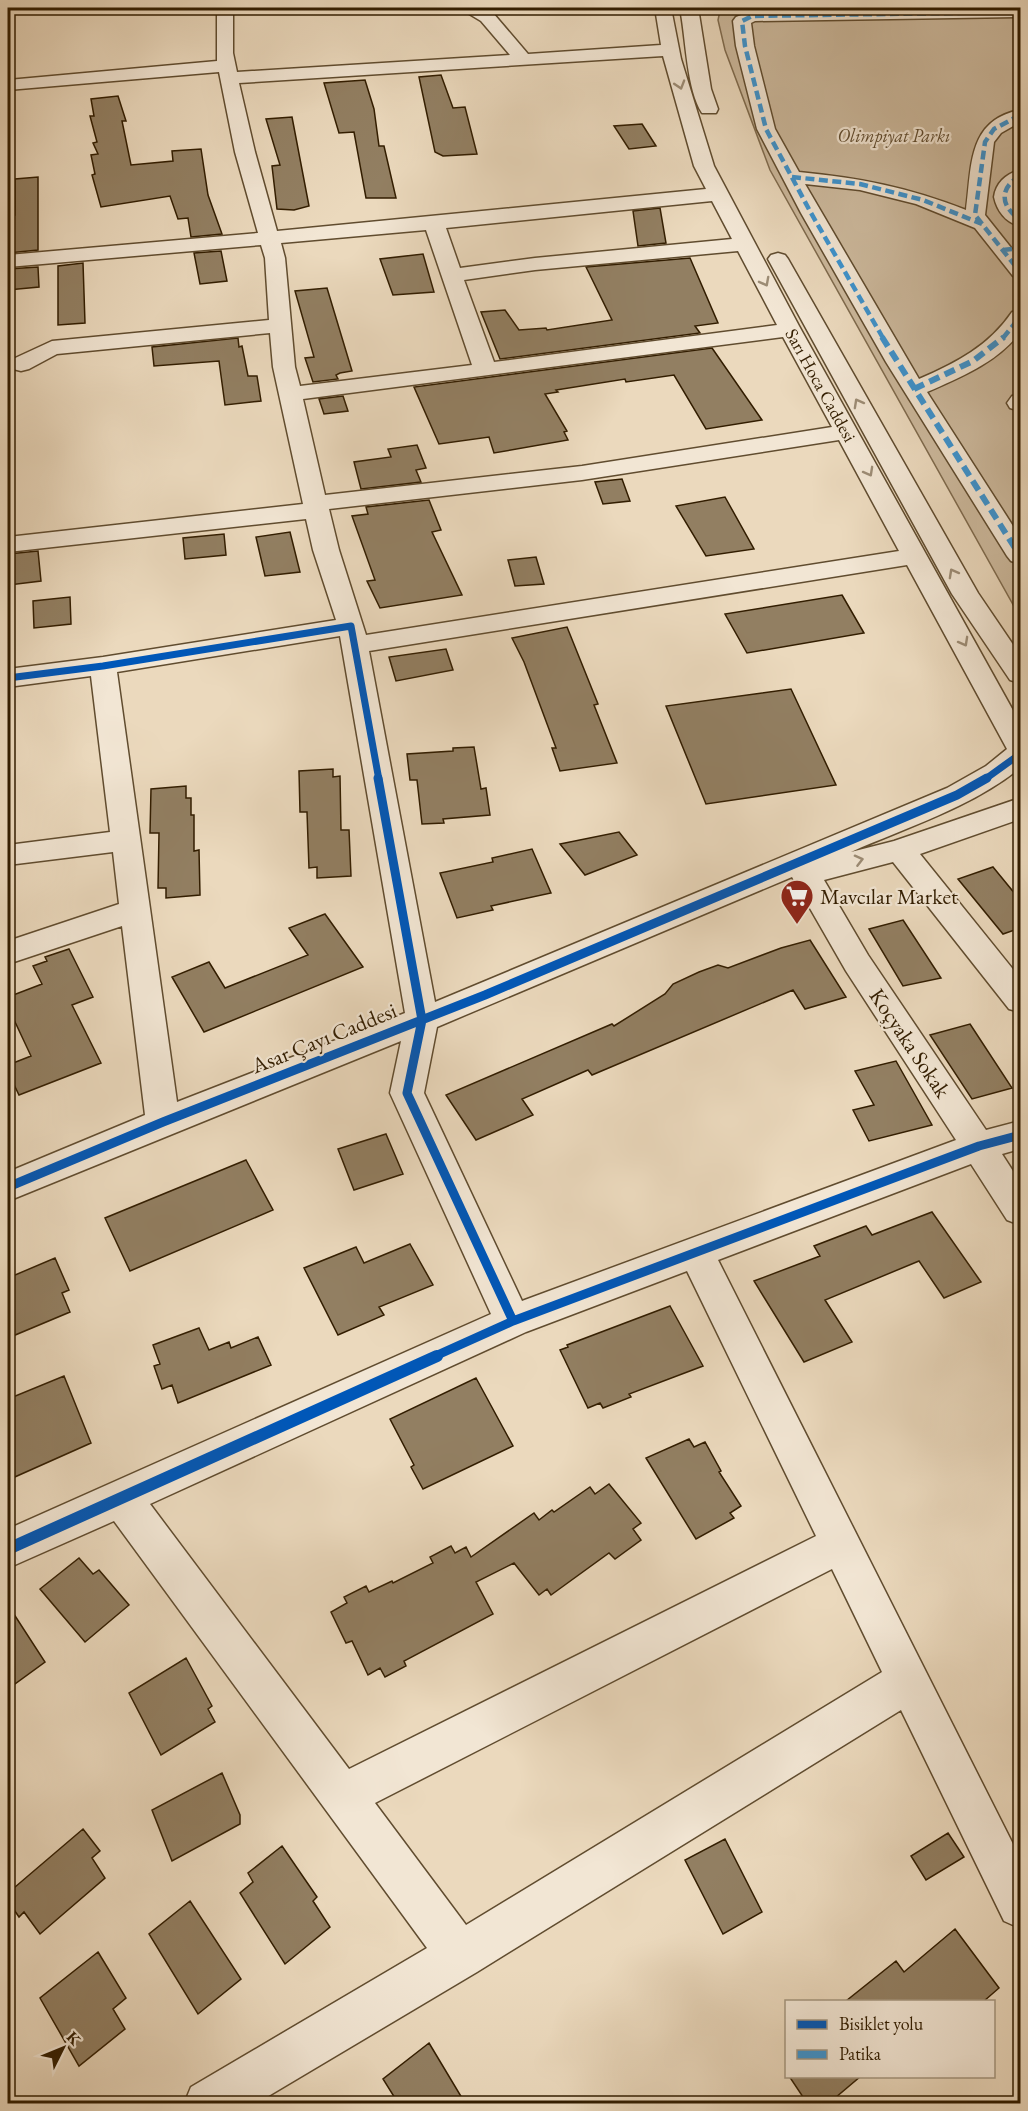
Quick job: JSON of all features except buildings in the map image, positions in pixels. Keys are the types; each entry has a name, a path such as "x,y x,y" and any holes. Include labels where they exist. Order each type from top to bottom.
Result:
{"street":[{"path":"225,8 224,53 245,152 275,258 284,367 326,550 353,636 422,1020 407,1093 513,1321"},
{"path":"472,8 487,17 523,59"},
{"name":"Sarı Hoca Caddesi","path":"663,8 670,50 704,166 790,330 1020,747"},
{"path":"695,8 690,14 702,89 716,130"},
{"path":"1020,12 830,14 745,18 742,21 745,46 766,129 914,389 1020,556"},
{"path":"8,85 670,50"},
{"path":"1020,114 994,129 985,142 975,215 982,224 1012,249 1020,272"},
{"path":"726,161 752,212"},
{"path":"1020,176 1006,186 1002,196 1005,206 1020,220"},
{"path":"792,177 860,184 923,200 982,224"},
{"path":"8,261 434,223 718,194"},
{"path":"434,223 485,370"},
{"name":"Sarı Hoca Caddesi","path":"768,242 965,594 1020,674"},
{"path":"452,275 535,264 745,244"},
{"path":"914,389 959,369 996,347 1020,317"},
{"path":"21,364 51,348 281,325"},
{"path":"290,394 790,330"},
{"path":"8,545 582,473 847,432"},
{"path":"8,678 353,636 916,556"},
{"path":"104,666 164,1122"},
{"path":"720,895 957,795 996,773 1020,754"},
{"path":"720,895 900,850 1020,808"},
{"path":"8,855 127,840"},
{"path":"900,850 1020,1000"},
{"name":"Koçyaka Sokak","path":"805,874 857,963 1020,1210"},
{"name":"Asar Çayı Caddesi","path":"8,1187 164,1122 485,995 720,895"},
{"path":"8,953 136,910"},
{"path":"8,1549 513,1321 979,1146 1020,1135"},
{"path":"696,1252 1020,1905"},
{"path":"121,1498 460,1955"},
{"path":"343,1796 841,1545"},
{"path":"208,2103 460,1955 909,1680"}],"green space":[{"name":"Olimpiyat Parkı","path":"742,8 1020,8 1020,617 770,170 725,50 718,20 720,11"}],"marked path":[{"path":"1020,12 752,16 742,21 745,46 766,129 811,213 897,362 1020,556"},
{"path":"1020,115 994,129 985,142 975,215 1020,272"},
{"path":"1020,176 1008,185 1004,197 1009,209 1020,220"},
{"path":"792,177 860,184 923,200 982,224"},
{"path":"1003,250 1020,248"},
{"path":"914,389 959,369 987,352 1010,331 1020,317"},
{"path":"1020,401 1018,403 1020,404"}],"cycle path":[{"path":"8,678 103,666 351,626 422,1020 407,1093 513,1321"},
{"path":"8,1187 163,1122 485,995 957,795 996,773 1020,754"},
{"path":"8,1549 513,1321 979,1146 1020,1135"}],"place":[{"name":"Mavcılar Market","path":"797,925"}]}
